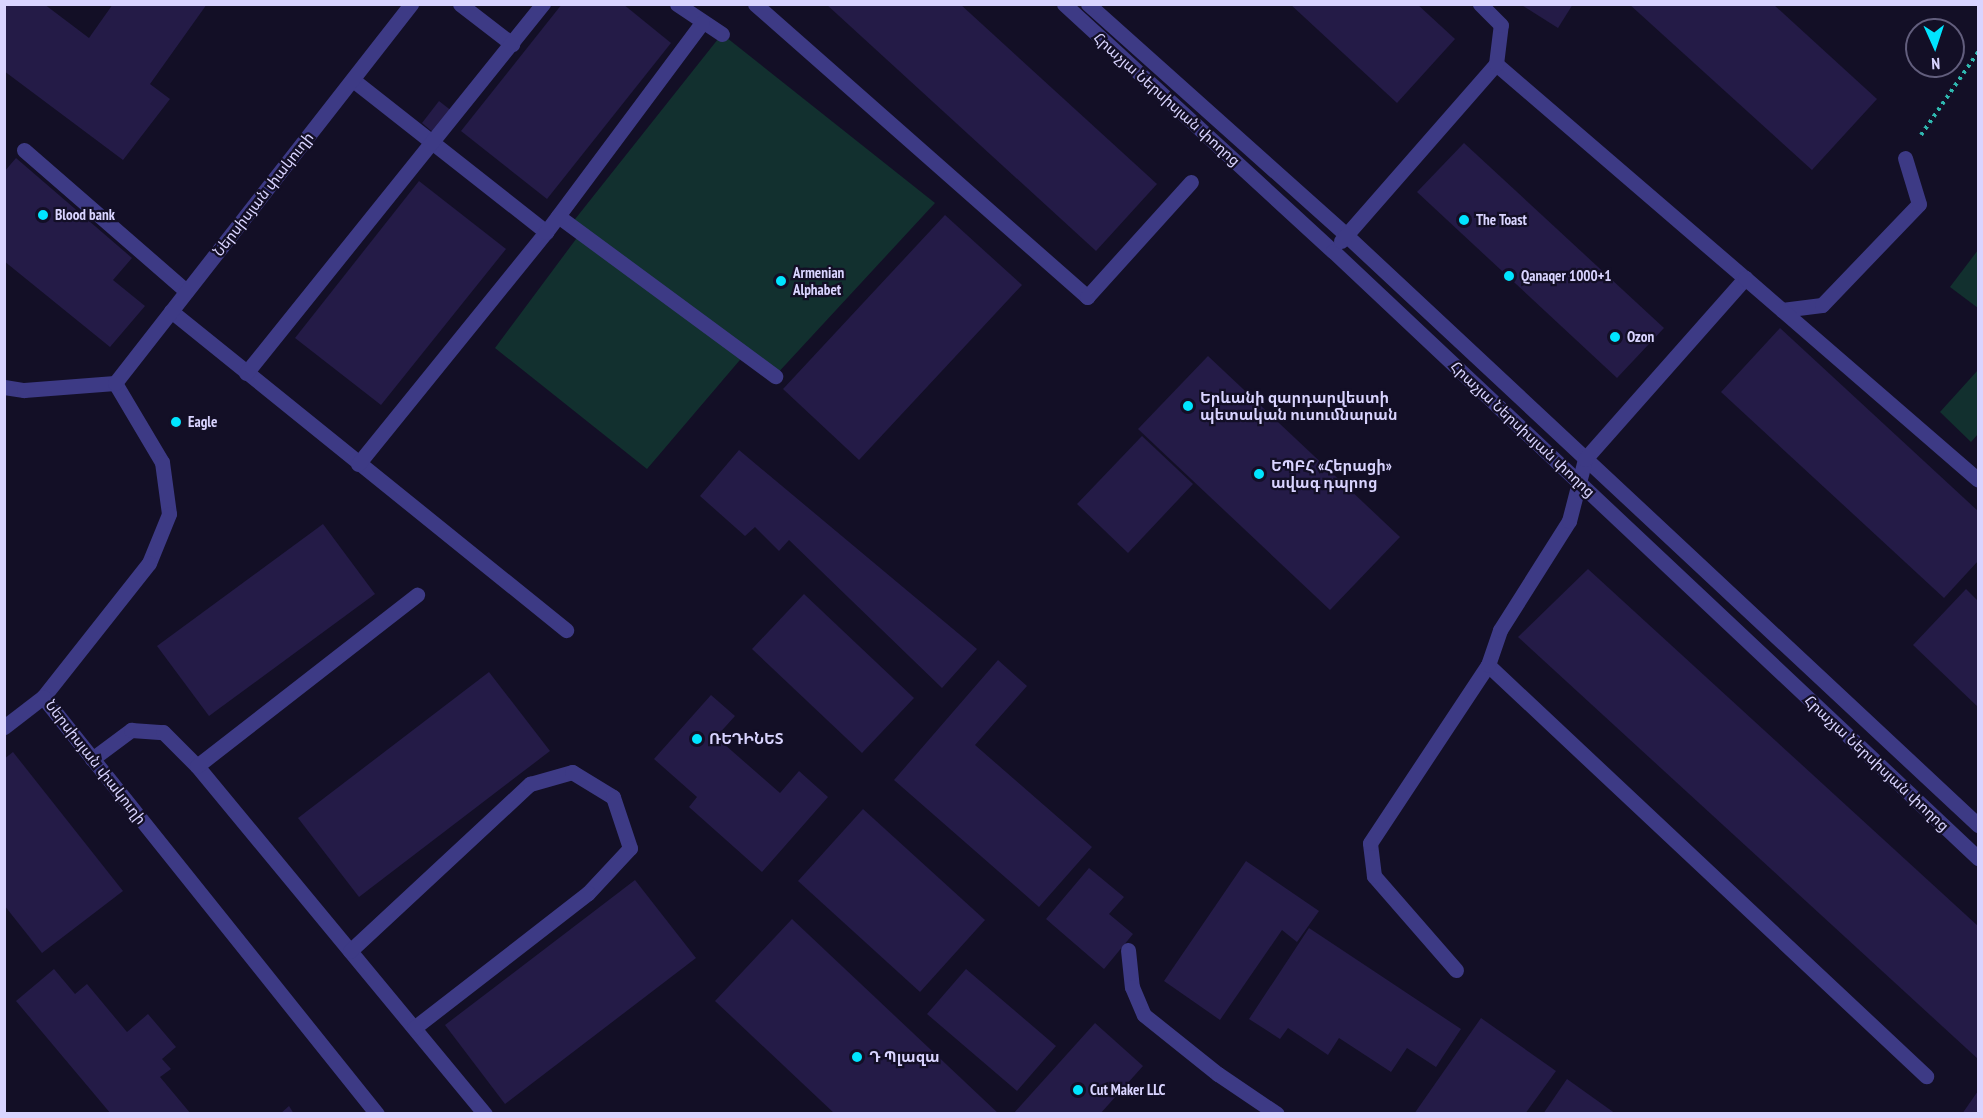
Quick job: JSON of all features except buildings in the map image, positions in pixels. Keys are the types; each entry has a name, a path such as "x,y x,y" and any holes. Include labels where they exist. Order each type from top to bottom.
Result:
{"street":[{"name":"Ներսիսյան փակուղի","path":"377,1113 43,698 149,563 169,514 162,462 115,383 411,4"},
{"path":"460,4 512,44"},
{"path":"246,373 433,144 543,4"},
{"path":"677,4 722,34"},
{"path":"755,4 1087,297 1191,182"},
{"name":"Հրաչյա Ներսիսյան փողոց","path":"1064,4 1333,251 1978,858"},
{"name":"Հրաչյա Ներսիսյան փողոց","path":"1088,4 1346,235 1978,825"},
{"path":"1333,251 1496,64 1501,25 1480,4"},
{"path":"358,464 546,232 702,22"},
{"path":"1496,64 1978,480"},
{"path":"353,80 546,232"},
{"path":"24,150 186,291"},
{"path":"1782,310 1822,305 1919,204 1905,158"},
{"path":"558,216 775,376"},
{"path":"1456,970 1374,876 1370,843 1488,665 1500,630 1569,521 1584,459 1744,278"},
{"path":"171,312 566,630"},
{"path":"4,387 24,390 115,383"},
{"path":"197,766 417,595"},
{"path":"1488,665 1926,1076"},
{"path":"4,727 43,698"},
{"path":"92,759 131,730 163,732 197,766 484,1113"},
{"path":"350,951 530,784 572,772 613,797 630,848 588,893 414,1028"},
{"path":"1128,950 1132,987 1144,1015 1218,1074 1277,1113"}],"path":[{"path":"1905,158 1978,52"}],"green space":[{"path":"722,34 935,203 775,376 745,354 647,469 495,348 582,231 572,223"},
{"path":"1978,250 1978,308 1950,287"},
{"path":"1978,370 1978,434 1971,442 1940,412"}],"place":[{"name":"Blood bank","path":"43,215"},
{"name":"The Toast","path":"1464,220"},
{"name":"Qanaqer 1000+1","path":"1509,276"},
{"name":"Armenian Alphabet","path":"781,281"},
{"name":"Ozon","path":"1615,337"},
{"name":"Երևանի զարդարվեստի պետական ուսումնարան","path":"1188,406"},
{"name":"Eagle","path":"176,422"},
{"name":"ԵՊԲՀ «Հերացի» ավագ դպրոց","path":"1259,474"},
{"name":"ՌԵԴԻՆԵՏ","path":"697,739"},
{"name":"Դ Պլազա","path":"857,1057"},
{"name":"Cut Maker LLC","path":"1078,1090"}]}
